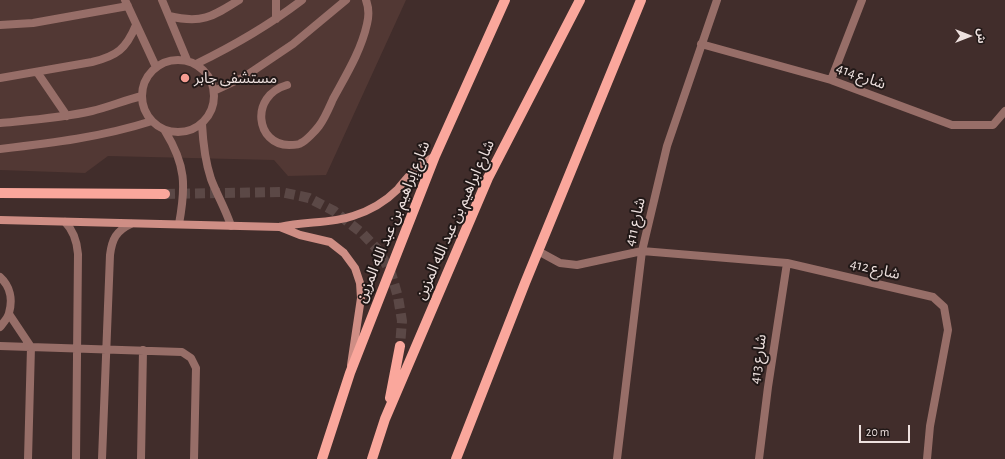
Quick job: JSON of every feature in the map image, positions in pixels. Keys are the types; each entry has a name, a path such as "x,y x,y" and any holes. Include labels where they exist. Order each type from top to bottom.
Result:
{"main road":[{"name":"شارع إبراهيم بن عبد الله المزين","path":"322,459 350,373 435,156 505,0"},
{"name":"شارع ابراهيم بن عبد الله المزين","path":"372,459 385,419 488,178 580,0"},
{"path":"456,459 525,283 641,0"},
{"path":"0,193 165,194"},
{"path":"385,419 400,346"}],"street":[{"path":"112,0 118,8"},
{"path":"162,0 187,60"},
{"path":"169,16 184,20 200,19 216,14 240,0"},
{"path":"276,0 276,19"},
{"path":"196,64 251,36 302,0"},
{"path":"214,91 244,77 287,48 346,0"},
{"path":"287,85 270,94 261,109 262,125 267,134 277,142 289,146 301,144 319,126 348,72 368,24 369,7 366,0"},
{"name":"شارع 411","path":"617,459 642,251 667,146 717,0"},
{"path":"832,80 862,0"},
{"path":"0,25 34,22 118,8 126,3 156,67"},
{"path":"0,78 107,59 120,51 130,39 136,25"},
{"name":"شارع 414","path":"701,44 832,80 952,124 993,124 1005,111"},
{"path":"166,131 179,132 190,130 202,124 209,114 213,103 214,91 208,75 196,64 187,60 171,60 156,67 145,80 142,96 144,109 152,120 166,131 179,158 183,173 184,189 179,224"},
{"path":"37,72 67,116"},
{"path":"0,123 67,116 93,111 142,96"},
{"path":"0,148 52,143 99,136 131,128 152,120"},
{"path":"202,124 203,146 208,168 213,184 232,226"},
{"path":"0,220 280,227 298,223 338,220 369,210 384,200 414,171 435,156"},
{"path":"65,222 71,228 75,236 78,254 76,459"},
{"path":"102,459 105,349 111,245 116,235 122,228 131,224"},
{"path":"280,227 330,242 344,253 355,268 360,283 361,298 350,373"},
{"name":"شارع 412","path":"538,252 560,263 577,265 642,251 786,264 933,297 944,307 948,330 930,426 928,459"},
{"name":"شارع 413","path":"760,459 768,387 786,264"},
{"path":"0,277 6,283 10,294 9,314 0,327"},
{"path":"9,314 31,347 28,459"},
{"path":"0,346 182,352 191,358 196,368 194,459"},
{"path":"141,459 143,350"}],"shaded area":[{"name":"مستشفى جابر","path":"0,0 406,0 326,175 288,176 274,160 108,156 85,173 0,170"}],"tunnel":[{"path":"165,194 281,192 309,198 334,211 362,233 379,251 391,273 398,297 402,321 400,346"}],"place":[{"name":"مستشفى جابر","path":"185,78"}]}
